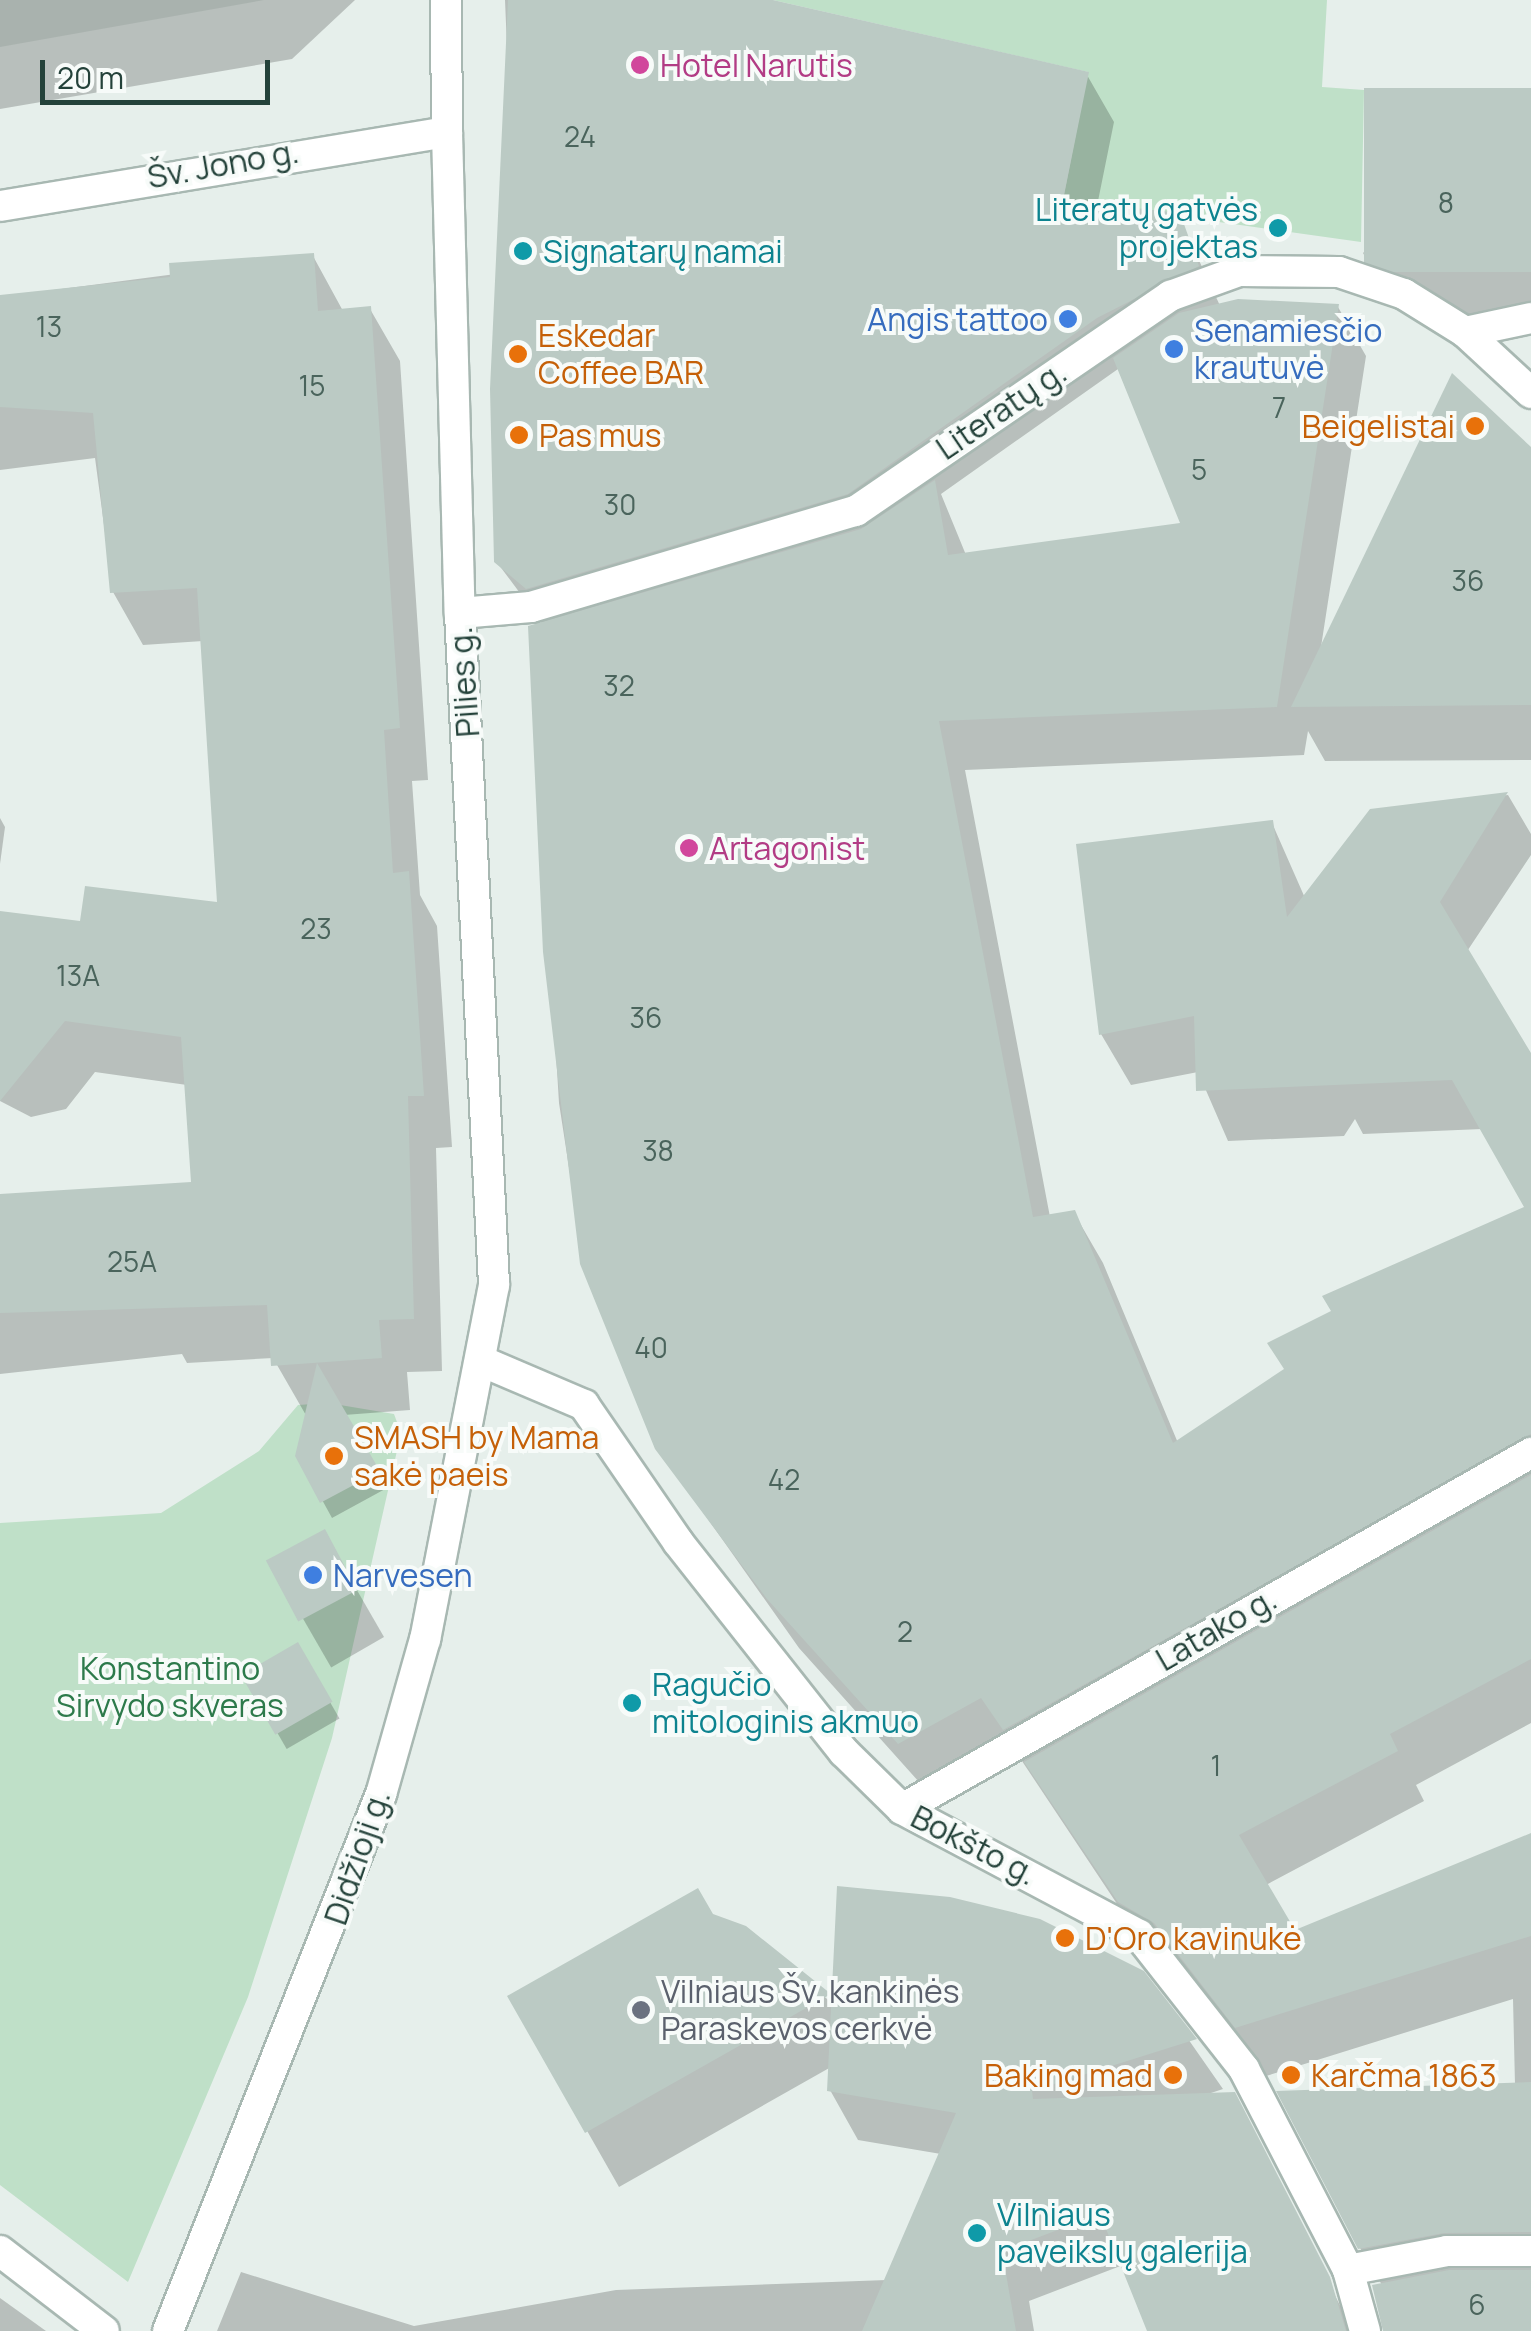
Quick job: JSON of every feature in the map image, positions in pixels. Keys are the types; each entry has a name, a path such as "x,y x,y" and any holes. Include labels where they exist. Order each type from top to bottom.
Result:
{"street":[{"name":"Pilies g.","path":"446,0 460,613 496,1203 480,1362"},
{"name":"Šv. Jono g.","path":"0,206 447,132"},
{"name":"Literatų g.","path":"460,613 531,607 856,511 1170,296 1226,274 1339,272 1404,294 1465,332 1531,393"},
{"path":"1465,332 1531,318"},
{"name":"Bokšto g.","path":"480,1362 584,1405 678,1542 844,1752 902,1809 1140,1935 1244,2068 1348,2270 1365,2331"},
{"name":"Didžioji g.","path":"168,2331 381,1794 425,1639 480,1362"},
{"name":"Latako g.","path":"902,1809 1531,1453"},
{"path":"1348,2270 1447,2251 1531,2250"},
{"path":"0,2251 104,2331"}],"shaded area":[{"path":"0,0 264,0 0,47"}],"green space":[{"path":"773,0 1327,0 1322,87 1364,90 1361,242 1063,200 1088,72"},
{"name":"Konstantino Sirvydo skveras","path":"328,1403 394,1414 401,1433 332,1738 248,1997 128,2282 0,2185 0,1523 161,1513 259,1451 298,1405"}],"building":[{"path":"508,0 773,0 1089,72 1063,200 1180,213 1199,266 1097,318 848,494 526,589 494,562 490,389"},
{"path":"1364,88 1531,88 1531,272 1364,272"},
{"path":"314,253 318,311 371,306 400,728 384,730 393,873 409,871 424,1096 408,1096 414,1319 379,1320 382,1358 271,1366 267,1305 0,1313 0,1194 191,1182 181,1037 65,1021 0,1101 0,911 80,921 85,886 217,902 197,588 110,593 93,413 0,407 0,295 170,277 169,263"},
{"path":"1238,299 1339,304 1277,707 939,721 1033,1217 1075,1210 1173,1443 1284,1369 1267,1343 1331,1311 1322,1296 1524,1207 1452,1080 1196,1091 1194,1016 1099,1035 1076,844 1273,820 1287,917 1370,809 1508,792 1440,902 1531,1053 1531,1434 1003,1730 981,1698 898,1744 767,1599 655,1449 580,1264 543,952 528,626 861,529 935,480 948,555 1180,523 1113,358 1179,313"},
{"path":"1452,373 1531,447 1531,705 1291,707"},
{"path":"317,1363 380,1471 320,1503 295,1456"},
{"path":"1531,1475 1531,1659 1390,1734 1398,1751 1239,1835 1295,1930 1531,1833 1531,1936 1235,2028 1154,1923 1118,1902 1024,1762"},
{"name":"Narvesen","path":"325,1529 357,1590 298,1621 266,1560"},
{"path":"298,1642 332,1702 275,1735 241,1675"},
{"path":"837,1886 950,1897 1040,1919 1144,1971 1197,2039 1032,2091 1033,2099 1235,2092 1330,2277 1346,2331 1147,2331 1100,2214 1002,2251 1016,2331 862,2331 956,2113 827,2091"},
{"name":"Vilniaus Šv. kankinės Paraskevos cerkvė","path":"698,1888 713,1914 746,1926 831,1994 585,2133 507,1996"},
{"path":"1531,2082 1531,2232 1444,2233 1358,2249 1276,2091"},
{"path":"1449,2270 1531,2270 1531,2331 1383,2331 1372,2285"}],"place":[{"name":"Hotel Narutis","path":"640,65"},
{"name":"Literatų gatvės projektas","path":"1278,228"},
{"name":"Signatarų namai","path":"523,251"},
{"name":"Angis tattoo","path":"1068,319"},
{"name":"Senamiesčio krautuvė","path":"1174,349"},
{"name":"Eskedar Coffee BAR","path":"518,354"},
{"name":"Beigelistai","path":"1475,426"},
{"name":"Pas mus","path":"519,435"},
{"name":"Artagonist","path":"689,848"},
{"name":"SMASH by Mama sakė paeis","path":"334,1456"},
{"name":"Narvesen","path":"313,1575"},
{"name":"Ragučio mitologinis akmuo","path":"632,1703"},
{"name":"D'Oro kavinukė","path":"1065,1938"},
{"name":"Vilniaus Šv. kankinės Paraskevos cerkvė","path":"641,2010"},
{"name":"Baking mad","path":"1173,2075"},
{"name":"Karčma 1863","path":"1291,2075"},
{"name":"Vilniaus paveikslų galerija","path":"977,2233"}]}
